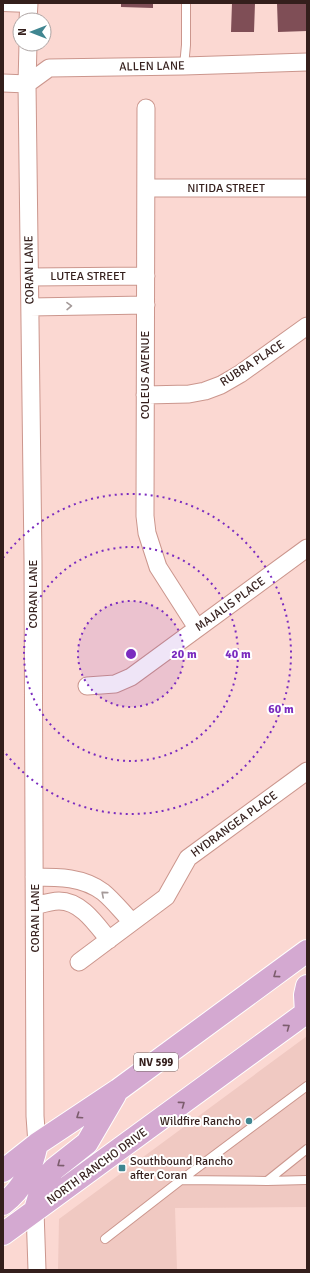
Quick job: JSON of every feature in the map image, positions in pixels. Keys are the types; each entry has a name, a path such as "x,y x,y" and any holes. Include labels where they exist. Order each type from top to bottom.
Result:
{"main road":[{"name":"NV 599","path":"3,1170 37,1144 118,1090 307,951"},
{"path":"307,986 305,995 307,1013"},
{"name":"NORTH RANCHO DRIVE","path":"3,1234 307,1013"},
{"path":"35,1210 44,1180 54,1168 87,1143 118,1090"},
{"path":"3,1204 14,1195 25,1179 33,1160 37,1144"}],"street":[{"name":"CORAN LANE","path":"28,52 33,560 35,1116 37,1144"},
{"name":"ALLEN LANE","path":"27,84 49,68 307,62"},
{"path":"3,83 27,84"},
{"name":"COLEUS AVENUE","path":"146,108 145,516 147,533 158,567 197,628"},
{"name":"NITIDA STREET","path":"146,188 307,188"},
{"name":"LUTEA STREET","path":"30,277 146,276"},
{"path":"30,307 146,305"},
{"name":"RUBRA PLACE","path":"145,395 189,394 205,391 221,385 240,374 307,326"},
{"name":"MAJALIS PLACE","path":"87,686 115,684 131,677 307,548"},
{"name":"HYDRANGEA PLACE","path":"79,962 166,896 188,858 307,771"},
{"path":"34,877 68,878 86,882 104,893 132,922"},
{"path":"34,906 59,901 75,904 92,919 109,940"},
{"path":"35,1210 37,1270"}],"lane":[{"path":"184,66 186,45 186,3"},
{"path":"3,7 29,10"},
{"path":"105,1240 181,1180 307,1086"},
{"path":"267,1181 307,1149"},
{"path":"181,1180 307,1180"}],"shaded area":[{"name":"Wildfire Rancho","path":"307,1036 307,1207 175,1208 177,1270 58,1270 59,1219"}],"building":[{"path":"121,3 153,3 153,8 121,7"},
{"path":"232,3 255,3 254,32 231,32"},
{"path":"277,3 307,3 307,31 278,32"}],"place":[{"name":"Wildfire Rancho","path":"249,1121"},
{"name":"Southbound Rancho after Coran","path":"122,1168"}]}
